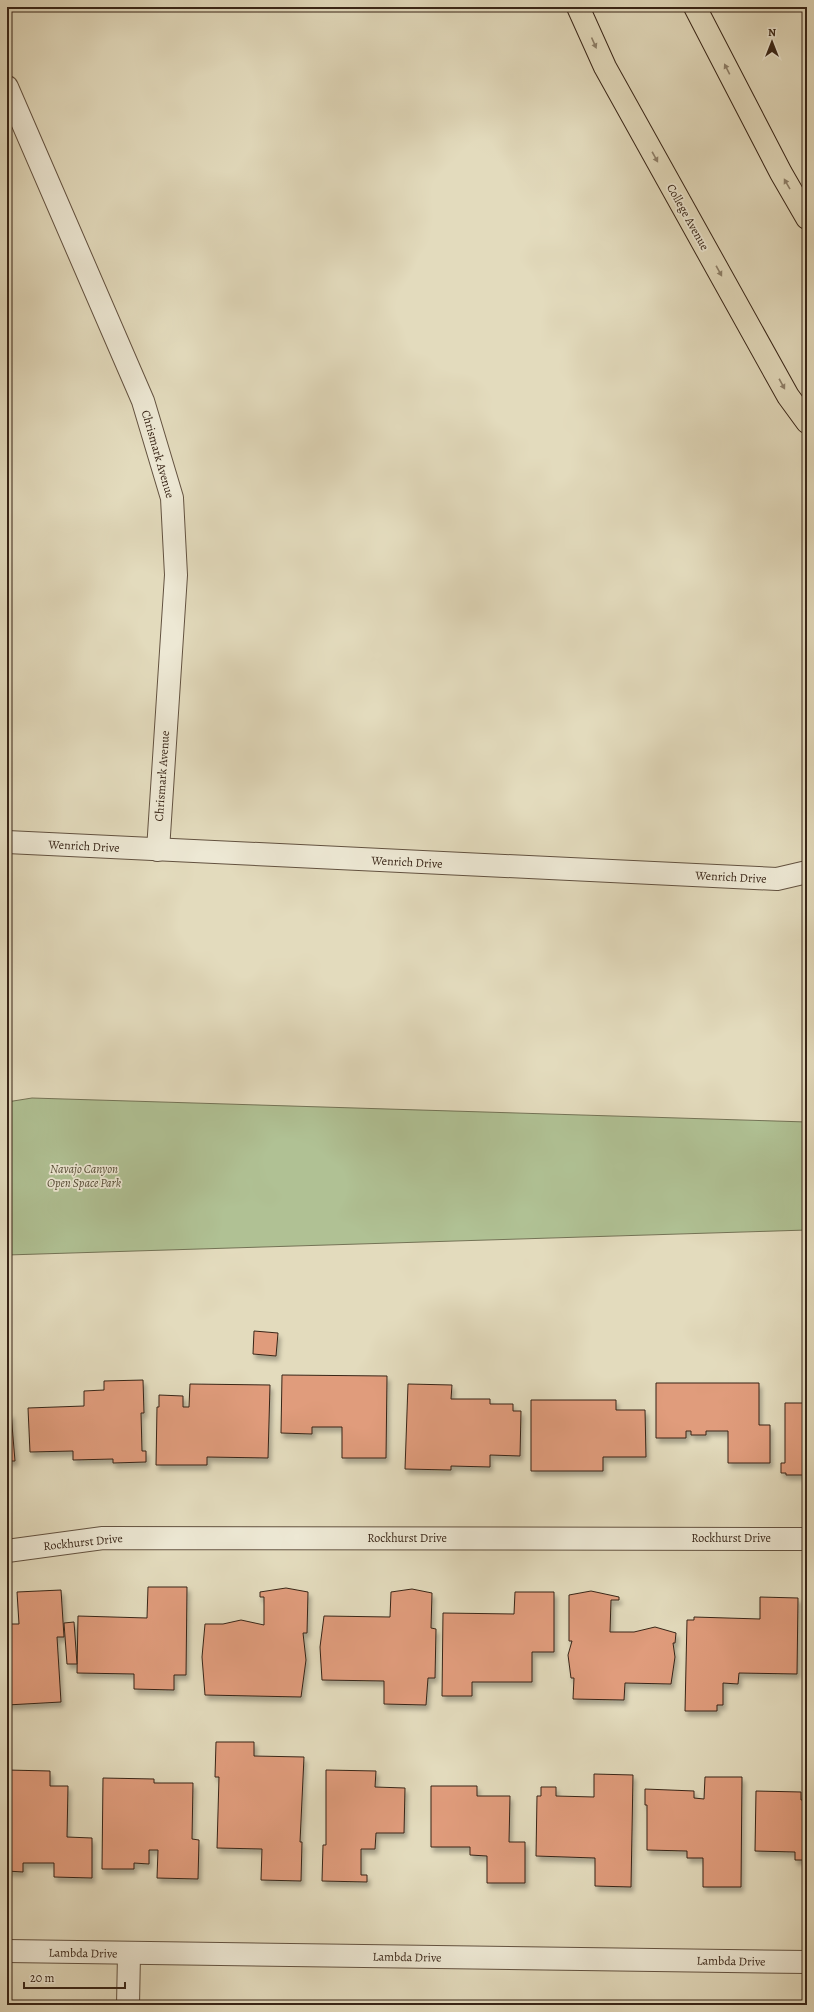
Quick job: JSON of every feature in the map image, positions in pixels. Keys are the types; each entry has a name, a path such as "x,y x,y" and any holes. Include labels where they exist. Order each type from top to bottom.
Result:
{"main road":[{"name":"College Avenue","path":"578,7 605,67 784,389 807,422"},
{"path":"695,7 781,173 807,218"}],"street":[{"name":"Chrismark Avenue","path":"7,87 143,401 172,498 176,575 158,850"},
{"name":"Wenrich Drive","path":"7,842 777,880 807,872"},
{"name":"Rockhurst Drive","path":"7,1551 103,1538 807,1538"},
{"name":"Lambda Drive","path":"7,1951 129,1954 807,1962"},
{"path":"128,2005 129,1954"}],"green space":[{"name":"Navajo Canyon Open Space Park","path":"32,1098 807,1122 807,1230 7,1255 7,1102"}],"building":[{"path":"254,1331 278,1333 276,1356 253,1354"},
{"path":"282,1375 387,1376 386,1458 342,1458 342,1427 312,1427 312,1434 281,1433"},
{"path":"143,1380 144,1413 141,1413 142,1451 146,1451 146,1462 113,1463 113,1459 73,1460 73,1451 30,1452 28,1408 84,1406 84,1391 104,1390 104,1381"},
{"path":"656,1383 759,1383 759,1425 770,1425 770,1463 728,1463 728,1431 706,1431 706,1435 691,1435 691,1431 686,1431 686,1438 656,1438"},
{"path":"190,1384 270,1385 268,1458 207,1457 207,1465 156,1465 157,1407 159,1407 159,1395 183,1396 183,1407 189,1407"},
{"path":"408,1384 452,1385 451,1399 490,1399 490,1404 513,1404 513,1411 521,1411 520,1456 490,1455 490,1467 451,1466 451,1470 405,1469"},
{"path":"531,1400 616,1400 616,1410 645,1410 646,1457 603,1457 603,1471 531,1471"},
{"path":"785,1403 807,1403 807,1475 786,1475 786,1473 781,1473 781,1463 785,1463"},
{"path":"11,1413 15,1461 7,1461 7,1414"},
{"path":"148,1587 187,1587 186,1675 174,1675 174,1690 134,1689 134,1674 77,1673 78,1616 147,1618"},
{"path":"286,1588 308,1592 307,1633 303,1633 306,1660 301,1697 205,1695 202,1657 205,1624 223,1624 241,1620 264,1625 264,1597 260,1597 260,1592"},
{"path":"412,1589 432,1593 431,1628 436,1629 435,1678 428,1678 426,1705 384,1704 384,1681 322,1680 320,1647 324,1616 390,1617 391,1592"},
{"path":"61,1590 64,1637 57,1637 61,1702 7,1705 7,1641 11,1641 10,1624 19,1624 17,1592"},
{"path":"591,1591 619,1597 619,1600 611,1600 610,1632 634,1632 655,1627 676,1633 675,1643 673,1643 675,1657 671,1684 625,1683 624,1700 573,1699 574,1678 571,1678 568,1655 572,1641 569,1641 569,1595"},
{"path":"515,1592 554,1592 554,1652 532,1652 532,1682 472,1682 472,1696 442,1696 443,1613 514,1614"},
{"path":"760,1597 798,1598 797,1674 739,1673 738,1684 723,1683 723,1705 717,1705 717,1711 685,1711 687,1620 694,1620 694,1617 760,1619"},
{"path":"74,1622 77,1664 67,1664 64,1623"},
{"path":"216,1742 254,1742 254,1756 304,1757 300,1842 302,1842 301,1881 261,1880 262,1849 217,1848 219,1777 215,1777"},
{"path":"7,1770 50,1771 50,1786 68,1786 67,1837 92,1838 92,1878 54,1877 54,1863 23,1863 23,1872 7,1871"},
{"path":"326,1770 376,1771 375,1787 405,1788 404,1833 376,1833 375,1849 361,1849 361,1875 367,1875 367,1882 322,1881 323,1845 326,1845"},
{"path":"594,1774 633,1775 631,1887 595,1886 595,1858 536,1856 537,1796 541,1796 541,1787 556,1787 556,1796 594,1797"},
{"path":"705,1777 742,1777 741,1887 703,1887 703,1858 687,1858 687,1851 647,1850 647,1805 645,1805 645,1789 694,1791 694,1798 704,1799"},
{"path":"103,1778 154,1779 154,1783 193,1783 192,1839 199,1840 198,1879 157,1878 158,1850 149,1850 149,1864 134,1863 134,1869 102,1869"},
{"path":"431,1786 477,1786 477,1796 510,1796 509,1842 525,1842 525,1883 487,1883 487,1856 470,1855 470,1847 431,1847"},
{"path":"756,1791 801,1792 801,1800 807,1800 807,1860 795,1860 795,1852 755,1851"}]}
